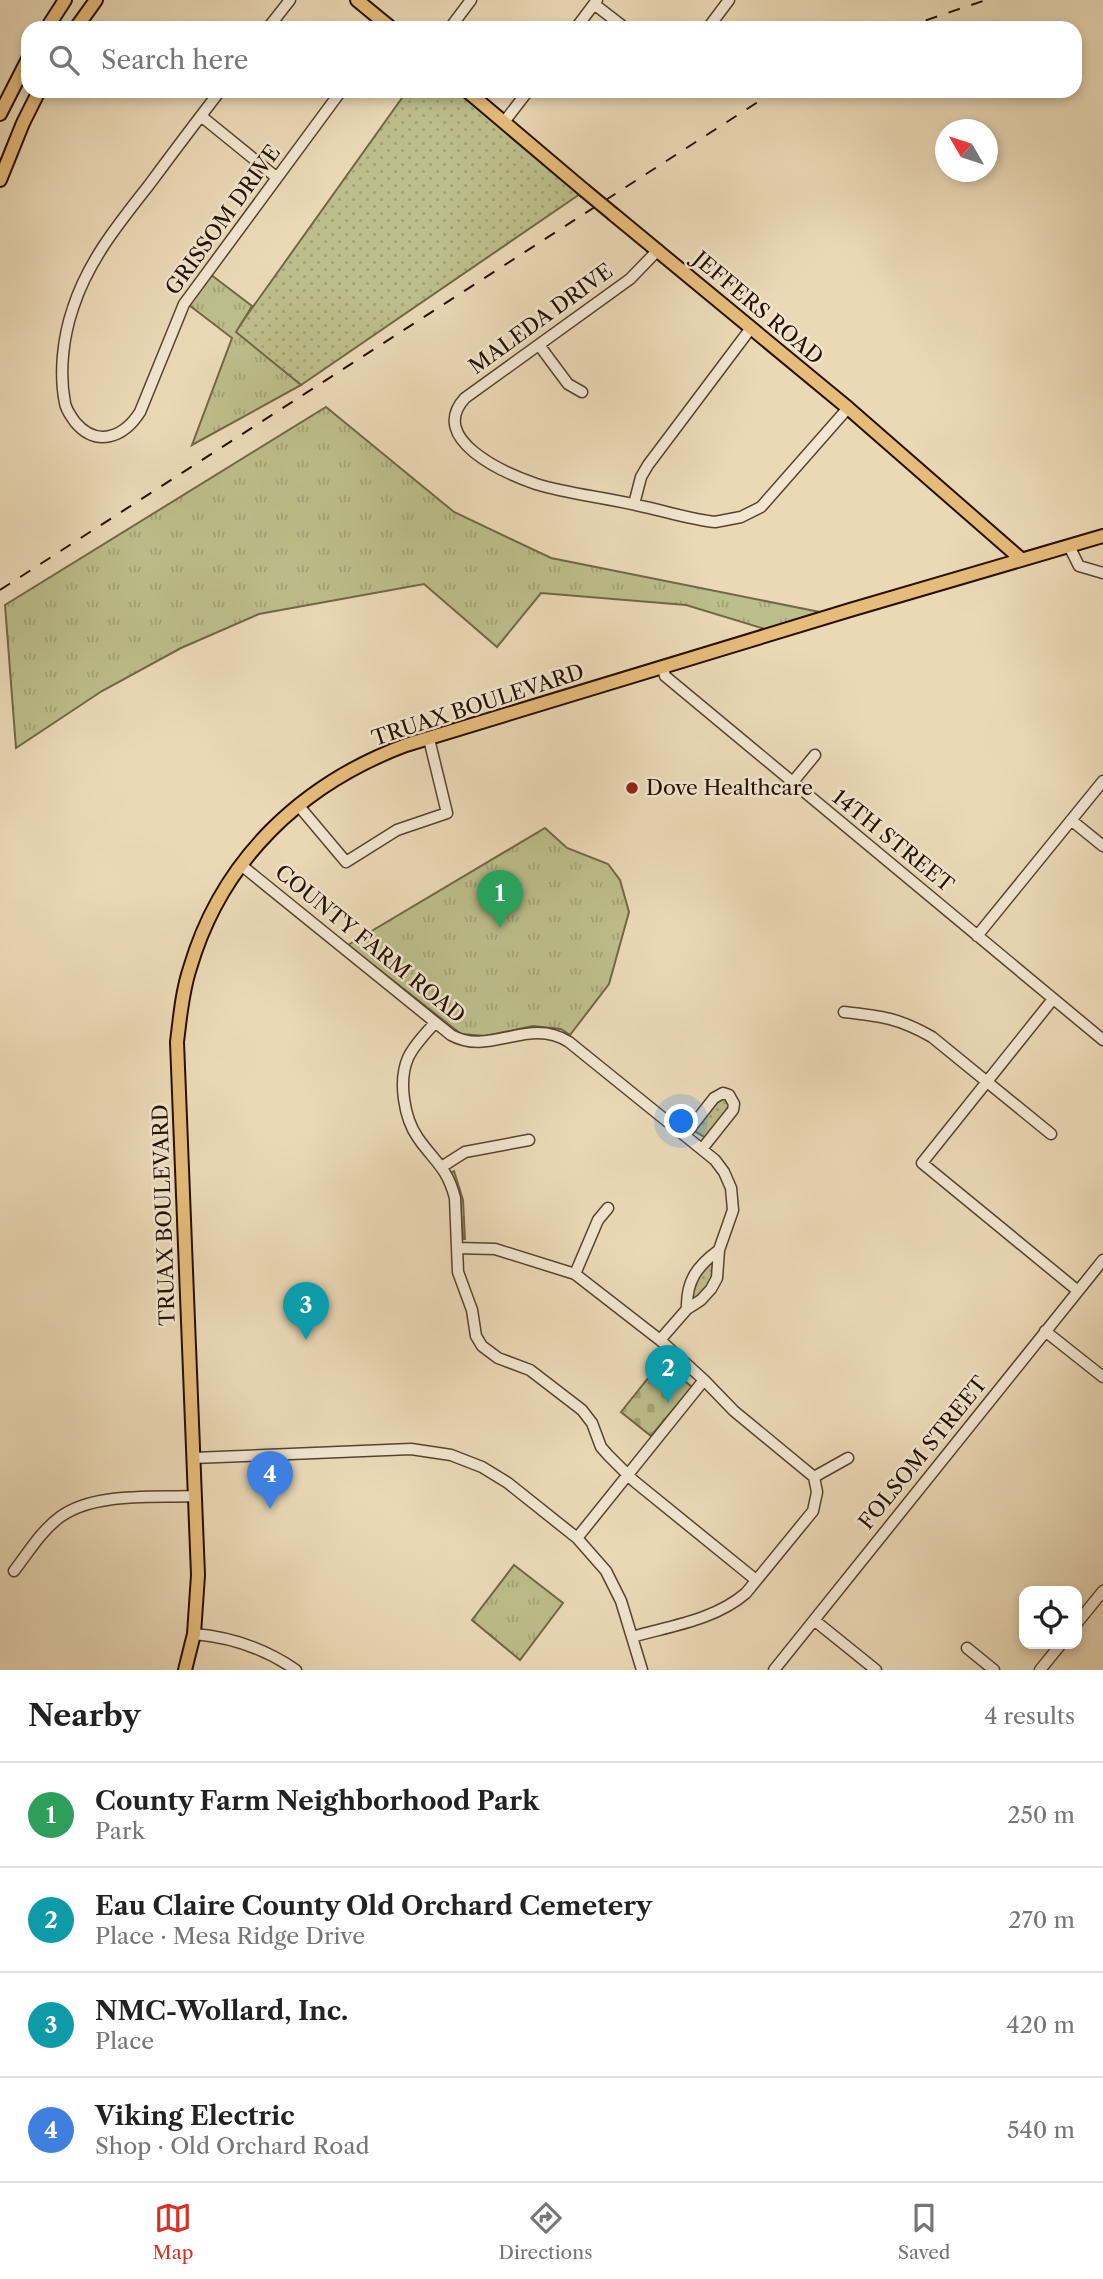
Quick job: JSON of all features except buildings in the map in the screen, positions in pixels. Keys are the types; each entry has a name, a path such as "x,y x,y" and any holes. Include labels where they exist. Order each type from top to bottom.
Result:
{"main road":[{"path":"52,21 65,0"},
{"path":"81,21 96,0"},
{"path":"357,0 381,21"},
{"path":"0,114 21,73"},
{"path":"0,180 36,98"},
{"name":"JEFFERS ROAD","path":"475,98 848,408 1021,559"},
{"name":"TRUAX BOULEVARD","path":"186,1670 194,1634 198,1575 177,1042 184,993 197,946 208,920 241,865 269,832 298,805 364,762 429,738 1103,536"}],"street":[{"path":"274,21 290,0"},
{"path":"455,21 471,0"},
{"path":"713,21 729,0"},
{"path":"581,21 596,2 617,21"},
{"path":"215,98 201,116 276,177"},
{"name":"GRISSOM DRIVE","path":"201,116 110,236 90,269 72,308 64,343 62,368 65,406 83,430 100,438 120,433 132,425 141,412 184,304 336,98"},
{"path":"504,122 523,98"},
{"name":"MALEDA DRIVE","path":"634,504 552,488 518,477 471,449 457,436 453,423 456,410 464,398 631,279 658,250"},
{"path":"751,328 648,465 641,477 634,504 715,522 741,517 770,498 848,408"},
{"path":"539,345 568,384 582,392"},
{"path":"1069,546 1074,561 1079,566 1103,573"},
{"name":"14TH STREET","path":"663,668 665,676 1103,1040"},
{"path":"298,805 346,862 397,830 447,813 429,738"},
{"path":"792,783 815,755"},
{"path":"978,936 1103,780"},
{"path":"1071,820 1103,846"},
{"name":"COUNTY FARM ROAD","path":"241,865 459,1040 489,1041 534,1032 557,1035 685,1135 724,1172 731,1188 733,1210 719,1250 717,1278 701,1300 687,1309 660,1340"},
{"path":"1053,999 922,1163 1078,1291"},
{"path":"844,1012 888,1017 911,1025 932,1037 1051,1134"},
{"path":"435,1023 413,1049 405,1065 405,1098 415,1132 443,1166 455,1198 458,1272 472,1310 476,1336 482,1346 498,1358 530,1370 582,1410 592,1423 601,1447 628,1475 757,1580"},
{"path":"685,1135 718,1094 729,1095 734,1104 733,1110 702,1149"},
{"path":"443,1166 465,1152 529,1140"},
{"path":"575,1274 598,1220 608,1208"},
{"path":"457,1248 495,1249 575,1274 660,1340 734,1411 814,1477 817,1492 813,1511 735,1603 724,1609 632,1637"},
{"name":"COUNTY FARM ROAD","path":"687,1309 690,1281 697,1269 719,1250"},
{"name":"FOLSOM STREET","path":"774,1670 1103,1260"},
{"path":"1045,1331 1103,1377"},
{"path":"577,1538 704,1380"},
{"path":"193,1458 411,1449 452,1455 495,1474 577,1538 606,1571 615,1587 642,1670"},
{"path":"814,1477 848,1458"},
{"path":"14,1571 50,1526 60,1517 85,1504 105,1500 194,1496"},
{"path":"1082,1617 1103,1591"},
{"path":"814,1620 876,1670"},
{"path":"194,1634 228,1637 244,1642 296,1670"},
{"path":"967,1648 994,1670"},
{"path":"1041,1670 1057,1649"}],"green space":[{"path":"402,98 466,98 580,194 301,385 235,332"},
{"path":"210,274 252,306 236,332 301,385 192,445 232,338 189,305"},
{"path":"326,407 454,512 551,558 820,612 765,629 686,605 541,593 497,647 424,584 259,614 181,648 102,691 16,748 5,605"},
{"path":"545,828 567,848 608,864 620,880 629,912 609,984 570,1035 561,1029 533,1026 485,1036 461,1034 348,945"},
{"path":"720,1097 728,1099 730,1108 706,1138 694,1128"},
{"path":"454,1171 463,1200 465,1239 460,1200 451,1173"},
{"path":"714,1257 710,1283 692,1302 692,1283"},
{"path":"661,1362 692,1387 651,1436 621,1412"},
{"path":"514,1565 563,1603 520,1660 472,1620"}],"railway":[{"path":"924,21 986,0"},
{"path":"0,590 764,98"}],"place":[{"name":"Dove Healthcare","path":"632,788"},
{"name":"County Farm Neighborhood Park","path":"500,928"},
{"name":"NMC-Wollard, Inc.","path":"306,1340"},
{"name":"Eau Claire County Old Orchard Cemetery","path":"668,1403"},
{"name":"Viking Electric","path":"270,1509"}]}
